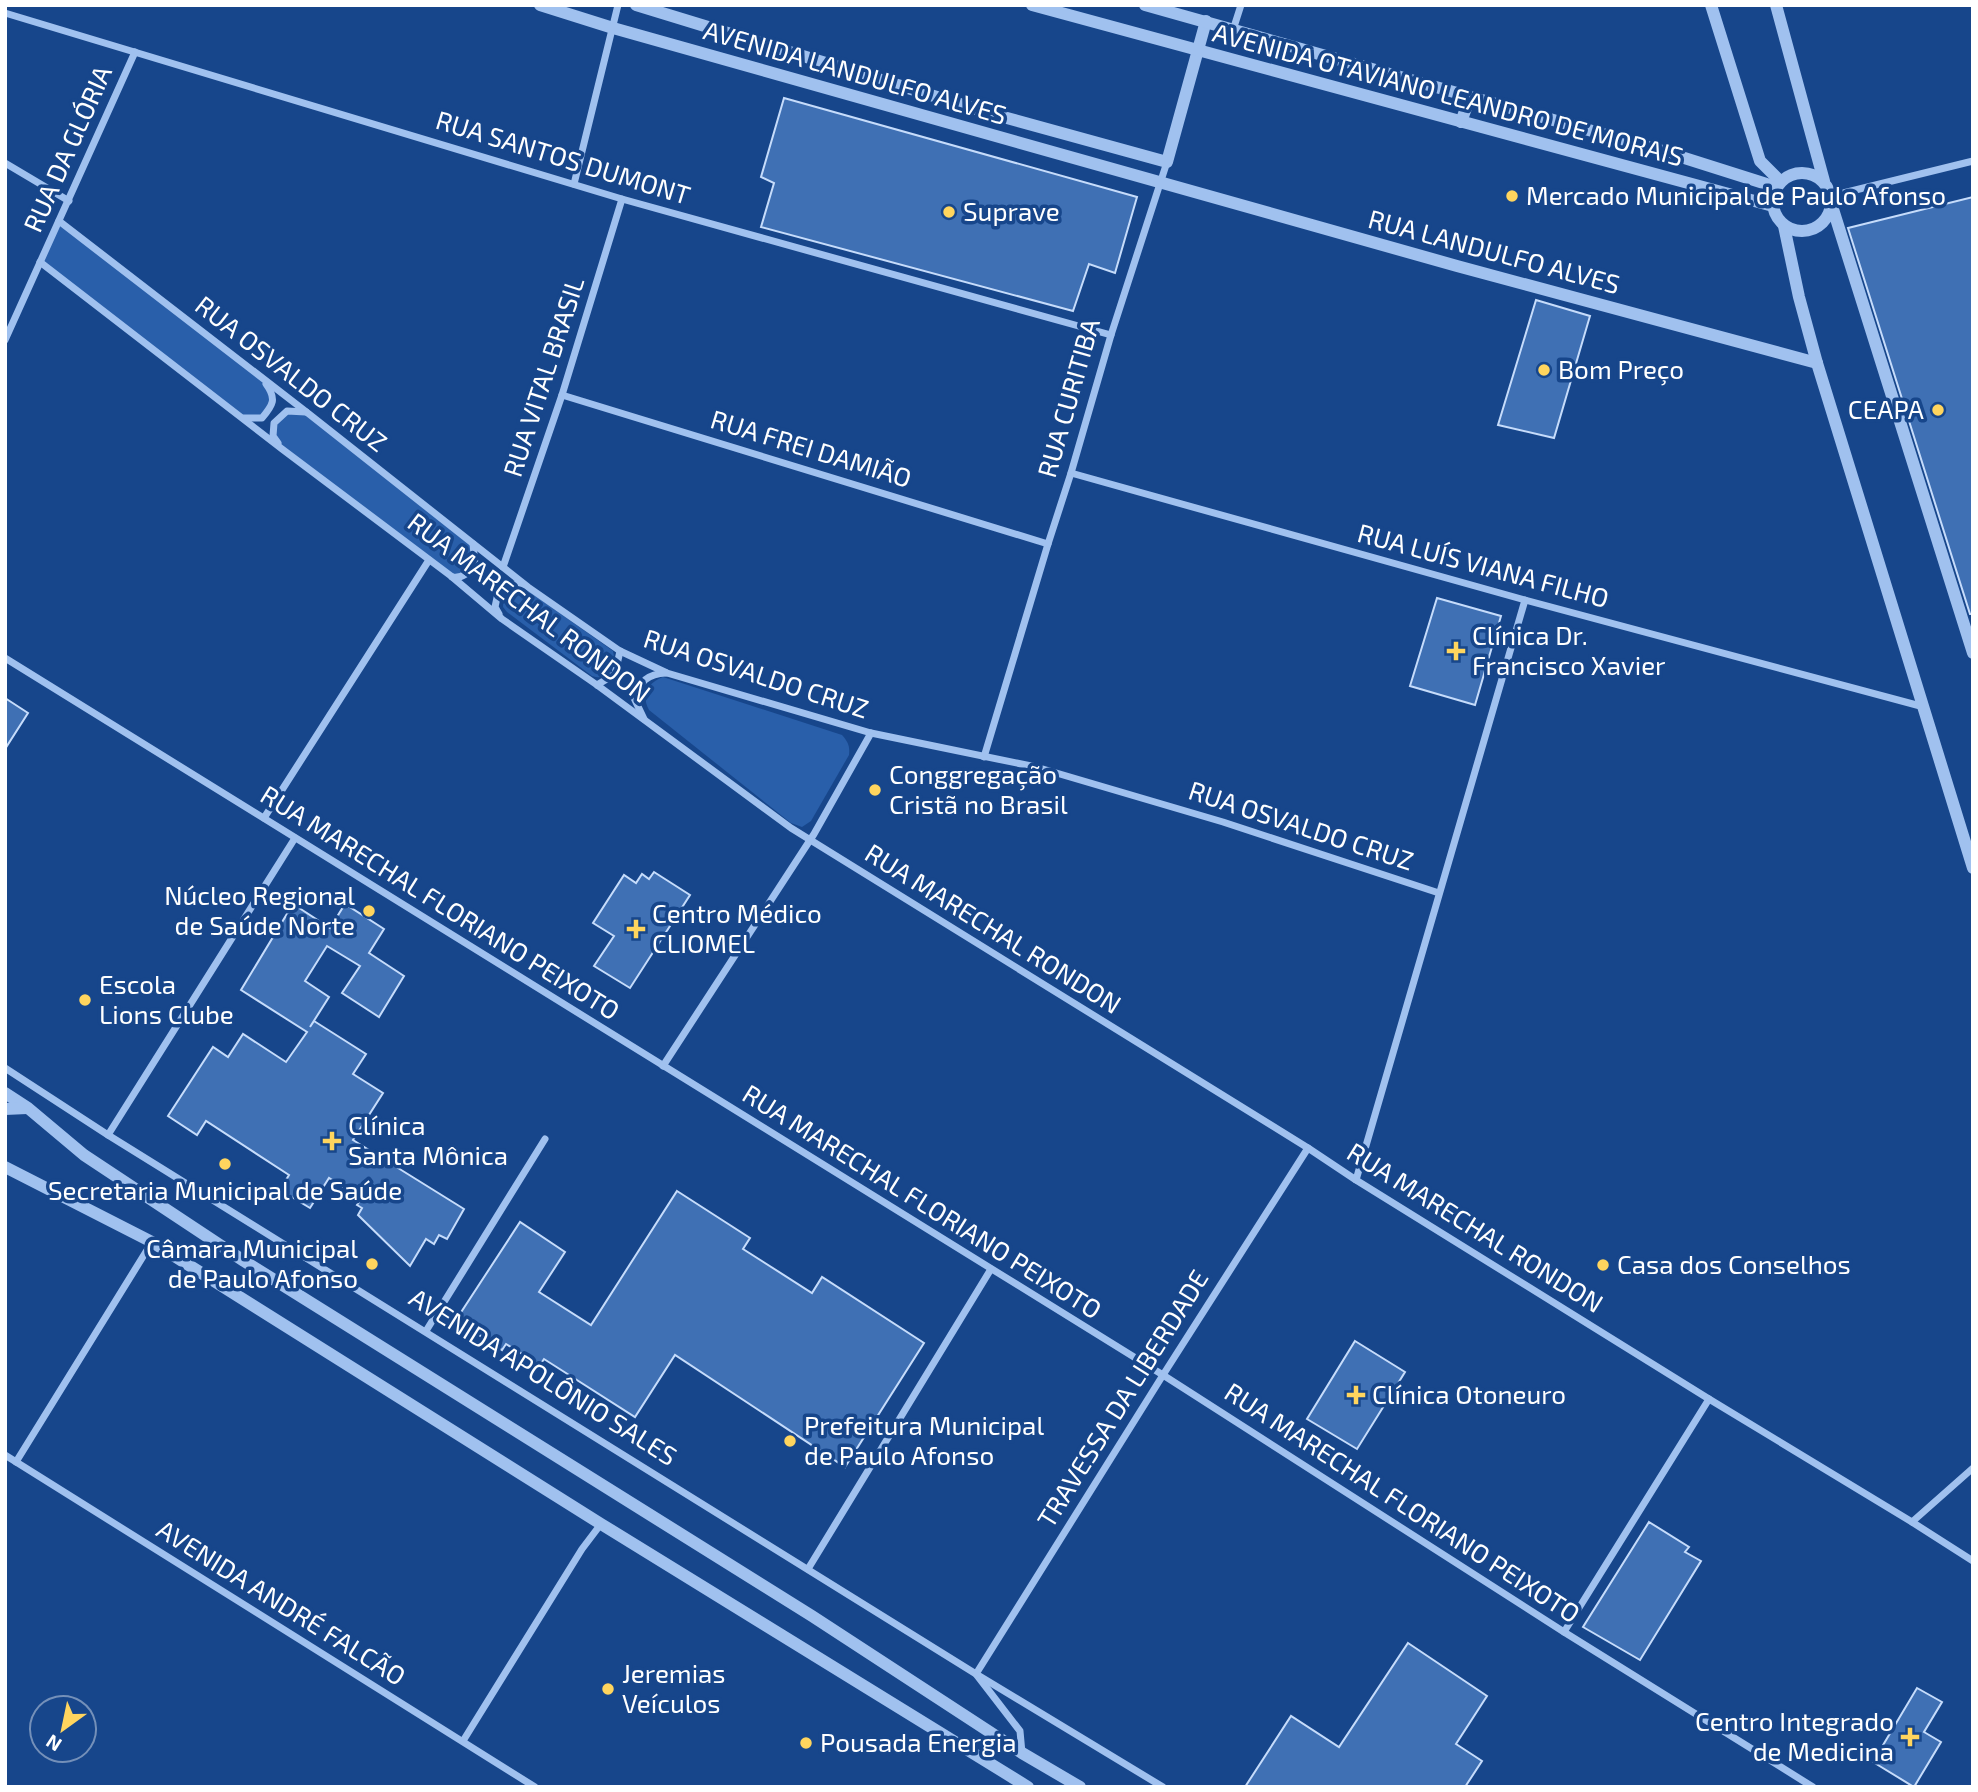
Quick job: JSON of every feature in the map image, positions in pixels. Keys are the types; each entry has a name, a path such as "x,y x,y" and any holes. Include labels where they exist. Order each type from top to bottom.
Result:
{"street":[{"name":"AVENIDA LANDULFO ALVES","path":"540,5 613,29 1159,182"},
{"path":"574,184 618,5"},
{"name":"AVENIDA LANDULFO ALVES","path":"636,5 996,115 1167,162"},
{"name":"AVENIDA OTAVIANO LEANDRO DE MORAIS","path":"1032,5 1773,206"},
{"name":"AVENIDA OTAVIANO LEANDRO DE MORAIS","path":"1145,5 1778,184"},
{"path":"1233,30 1241,5"},
{"path":"1711,5 1760,161 1778,184"},
{"path":"1776,5 1824,181 1968,619 1973,653"},
{"name":"RUA SANTOS DUMONT","path":"5,13 622,199 1111,335"},
{"name":"RUA CURITIBA","path":"984,757 1111,335 1167,162 1206,21"},
{"name":"RUA DA GLÓRIA","path":"5,340 135,52"},
{"path":"1461,122 1470,97"},
{"path":"1832,201 1973,161"},
{"path":"5,163 69,201"},
{"path":"1824,181 1807,172 1797,172 1778,184 1773,206 1784,226 1799,298 1817,363 1973,868"},
{"name":"RUA LANDULFO ALVES","path":"1159,182 1817,363"},
{"name":"RUA VITAL BRASIL","path":"503,567 562,395 622,199"},
{"path":"1784,226 1793,230 1814,229 1829,216 1832,201"},
{"name":"RUA OSVALDO CRUZ","path":"59,221 527,587 620,652 667,673 871,733 1036,767 1223,822 1439,892"},
{"name":"RUA MARECHAL RONDON","path":"40,262 451,576 502,619 810,841 1973,1560"},
{"path":"237,414 247,419 262,418 272,406 272,393 262,378"},
{"name":"RUA FREI DAMIÃO","path":"562,395 1048,544"},
{"path":"282,449 274,436 274,423 286,411 309,414"},
{"name":"RUA LUÍS VIANA FILHO","path":"1071,473 1525,600 1924,707"},
{"path":"451,576 457,578 468,573 475,564 473,544"},
{"path":"264,818 429,561"},
{"path":"502,619 495,607 498,593 507,586 520,583 527,587"},
{"path":"1356,1180 1525,600"},
{"path":"597,685 615,674 620,652"},
{"name":"RUA MARECHAL FLORIANO PEIXOTO","path":"5,657 1163,1375 1564,1632 1813,1787"},
{"path":"645,720 634,698 640,683 654,674 667,673"},
{"path":"663,1066 810,841 871,733"},
{"path":"108,1135 295,838"},
{"name":"AVENIDA APOLÔNIO SALES","path":"5,1068 108,1135 976,1674 1020,1731 1022,1753"},
{"path":"5,1093 28,1108 84,1155 243,1261 1080,1787"},
{"path":"5,1109 28,1108"},
{"path":"426,1331 545,1139"},
{"name":"TRAVESSA DA LIBERDADE","path":"976,1674 1308,1148"},
{"path":"5,1161 25,1176"},
{"path":"5,1167 152,1242 1027,1787"},
{"path":"16,1462 152,1242"},
{"path":"808,1569 991,1269"},
{"path":"1564,1632 1709,1399"},
{"name":"AVENIDA ANDRÉ FALCÃO","path":"5,1455 535,1787"},
{"path":"1912,1522 1973,1468"},
{"path":"463,1741 582,1549 601,1524"},
{"path":"976,1674 1163,1787"}],"shaded area":[{"path":"60,224 261,379 272,400 262,416 243,416 43,261"},
{"path":"287,412 308,415 473,546 476,564 454,578 284,449 275,435 276,424"},
{"path":"520,585 613,651 613,667 607,675 592,676 507,612 503,607 505,596"},
{"path":"663,677 842,735 848,744 849,755 811,821 802,827 791,823 649,710 647,690"}],"building":[{"name":"Suprave","path":"784,98 1137,197 1115,273 1089,264 1073,311 761,227 774,183 761,177"},
{"name":"CEAPA","path":"1973,197 1973,614 1970,614 1848,228"},
{"name":"Bom Preço","path":"1536,300 1590,316 1554,438 1498,425"},
{"name":"Clínica Dr. Francisco Xavier","path":"1437,598 1501,616 1475,705 1410,686"},
{"path":"5,698 28,713 5,749"},
{"name":"Centro Médico CLIOMEL","path":"654,872 690,895 630,988 594,966 614,936 593,923 624,875 636,883 642,874 649,879"},
{"path":"293,904 330,928 345,904 384,929 369,953 404,976 379,1017 342,993 360,966 327,946 305,981 329,997 310,1027 314,1021 366,1054 353,1074 383,1093 353,1140 464,1209 447,1239 439,1235 434,1244 426,1239 410,1266 358,1215 362,1208 357,1205 361,1199 329,1178 310,1208 280,1190 289,1175 206,1121 197,1135 168,1116 213,1047 228,1057 243,1034 286,1062 307,1032 241,990"},
{"path":"677,1191 750,1238 743,1249 812,1293 822,1277 924,1343 845,1467 675,1355 635,1417 544,1359 540,1365 506,1344 502,1350 456,1320 520,1222 565,1252 539,1292 591,1325"},
{"name":"Clínica Otoneuro","path":"1355,1341 1405,1372 1357,1449 1307,1419"},
{"path":"1649,1522 1689,1547 1685,1552 1701,1561 1640,1660 1583,1627"},
{"path":"1408,1643 1487,1696 1456,1744 1482,1761 1465,1787 1245,1787 1291,1716 1339,1747"},
{"name":"Centro Integrado de Medicina","path":"1917,1688 1942,1702 1924,1732 1941,1742 1914,1787 1873,1762"}],"place":[{"name":"Mercado Municipal de Paulo Afonso","path":"1512,196"},
{"name":"Suprave","path":"949,212"},
{"name":"Bom Preço","path":"1544,370"},
{"name":"CEAPA","path":"1938,410"},
{"name":"Clínica Dr. Francisco Xavier","path":"1456,651"},
{"name":"Conggregação Cristã no Brasil","path":"875,790"},
{"name":"Núcleo Regional de Saúde Norte","path":"369,911"},
{"name":"Centro Médico CLIOMEL","path":"636,929"},
{"name":"Escola Lions Clube","path":"85,1000"},
{"name":"Clínica Santa Mônica","path":"332,1141"},
{"name":"Secretaria Municipal de Saúde","path":"225,1164"},
{"name":"Câmara Municipal de Paulo Afonso","path":"372,1264"},
{"name":"Casa dos Conselhos","path":"1603,1265"},
{"name":"Clínica Otoneuro","path":"1356,1395"},
{"name":"Prefeitura Municipal de Paulo Afonso","path":"790,1441"},
{"name":"Jeremias Veículos","path":"608,1689"},
{"name":"Centro Integrado de Medicina","path":"1910,1737"},
{"name":"Pousada Energia","path":"806,1743"}]}
